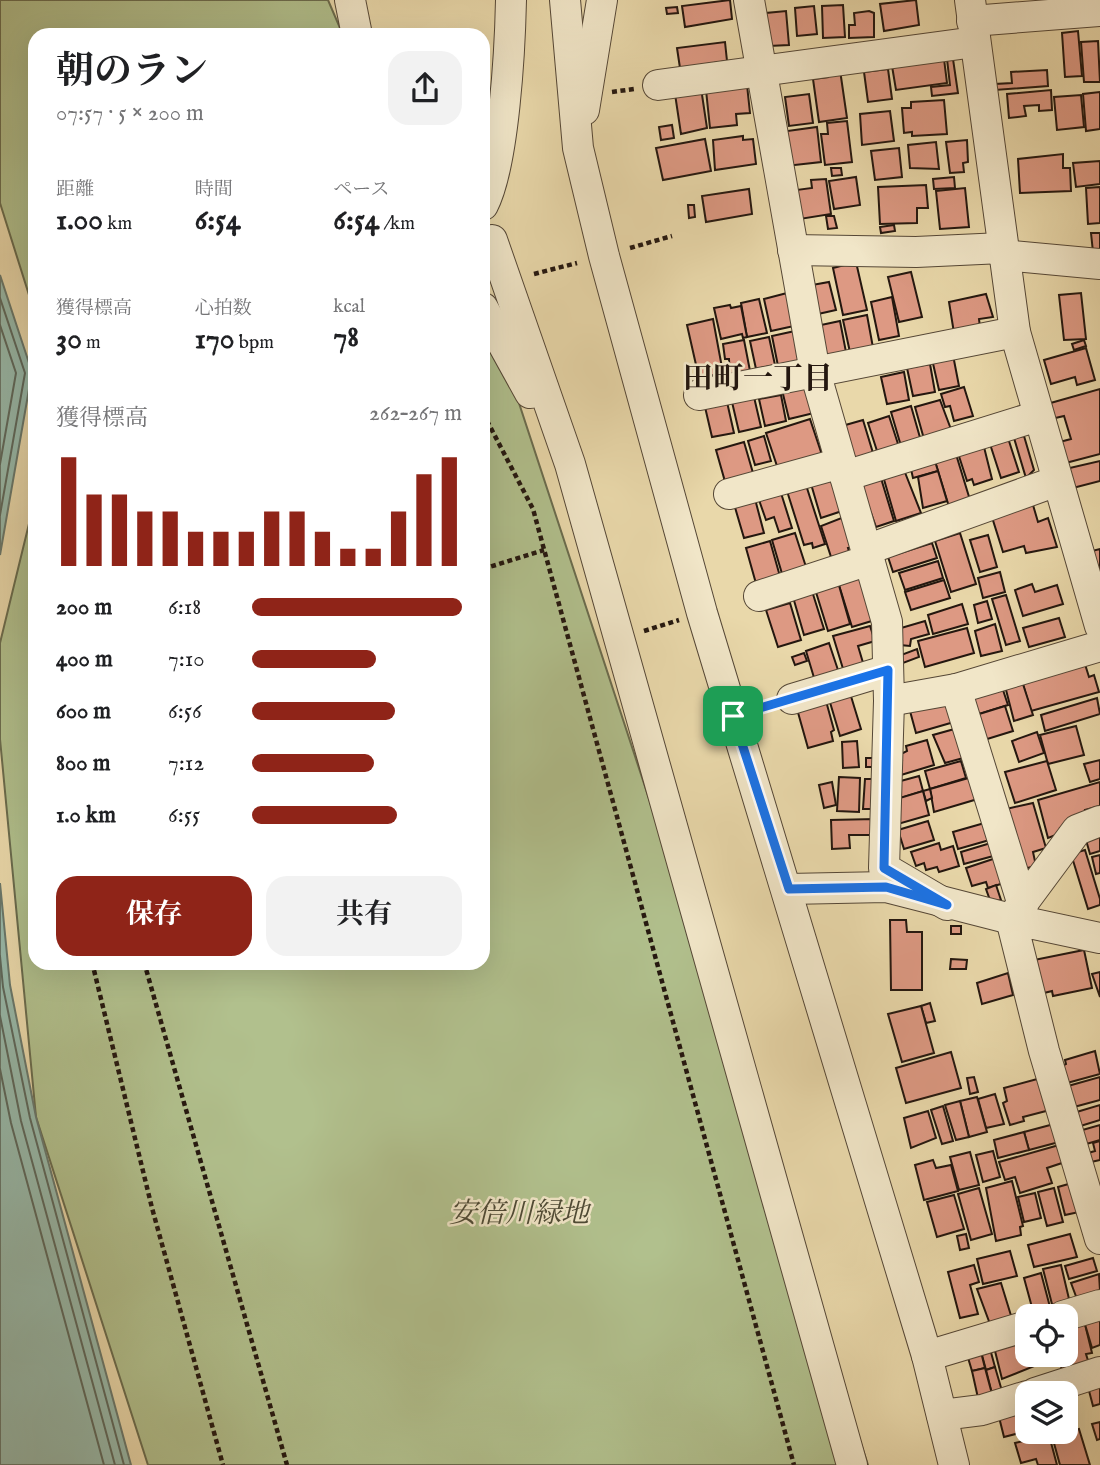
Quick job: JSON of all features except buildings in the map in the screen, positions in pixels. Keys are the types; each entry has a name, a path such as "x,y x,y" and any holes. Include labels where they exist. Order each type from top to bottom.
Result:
{"street":[{"path":"350,0 356,28"},
{"path":"490,184 496,166 511,0"},
{"path":"565,0 578,148 604,256 702,613 789,889 928,1356 954,1465"},
{"path":"578,148 602,0"},
{"path":"749,0 816,372 887,622 889,701 884,868 947,905"},
{"path":"658,85 761,73 972,21 1100,11"},
{"path":"972,21 1015,332 1100,626"},
{"path":"492,240 570,464 852,1465"},
{"path":"793,250 1002,251 1100,264"},
{"path":"490,321 570,464"},
{"path":"698,395 1015,332"},
{"path":"729,494 843,469 1038,416"},
{"path":"760,596 1057,481"},
{"path":"889,701 956,689 1100,646"},
{"path":"792,699 888,670"},
{"path":"956,689 1017,912 1044,1051 1100,1239"},
{"path":"1017,912 1077,830 1100,821"},
{"path":"789,889 886,887 947,905 1017,912 1100,938"},
{"path":"1078,1312 1100,1305"},
{"path":"928,1356 1015,1330"},
{"path":"1072,1381 1100,1372"},
{"path":"942,1415 982,1410 1015,1400"}],"path":[{"path":"587,95 658,85"},
{"path":"534,274 671,236"},
{"path":"490,426 528,494 794,1465"},
{"path":"490,567 544,550"},
{"path":"94,970 152,1208 223,1465"},
{"path":"146,970 287,1465"}],"green space":[{"path":"0,0 328,0 340,28 28,28 28,292 0,203"},
{"name":"安倍川緑地","path":"490,346 514,388 868,1465 148,1465 36,1117 0,739 0,643 28,528 28,970 490,970"}],"water":[{"path":"0,275 28,360 28,395 0,555"},
{"path":"0,883 10,985 36,1117 131,1465 0,1465"}],"district":[{"name":"田町一丁目","path":"758,378"}],"route":[{"path":"888,670 884,868 947,905 886,887 789,889 733,716 888,670"}]}
